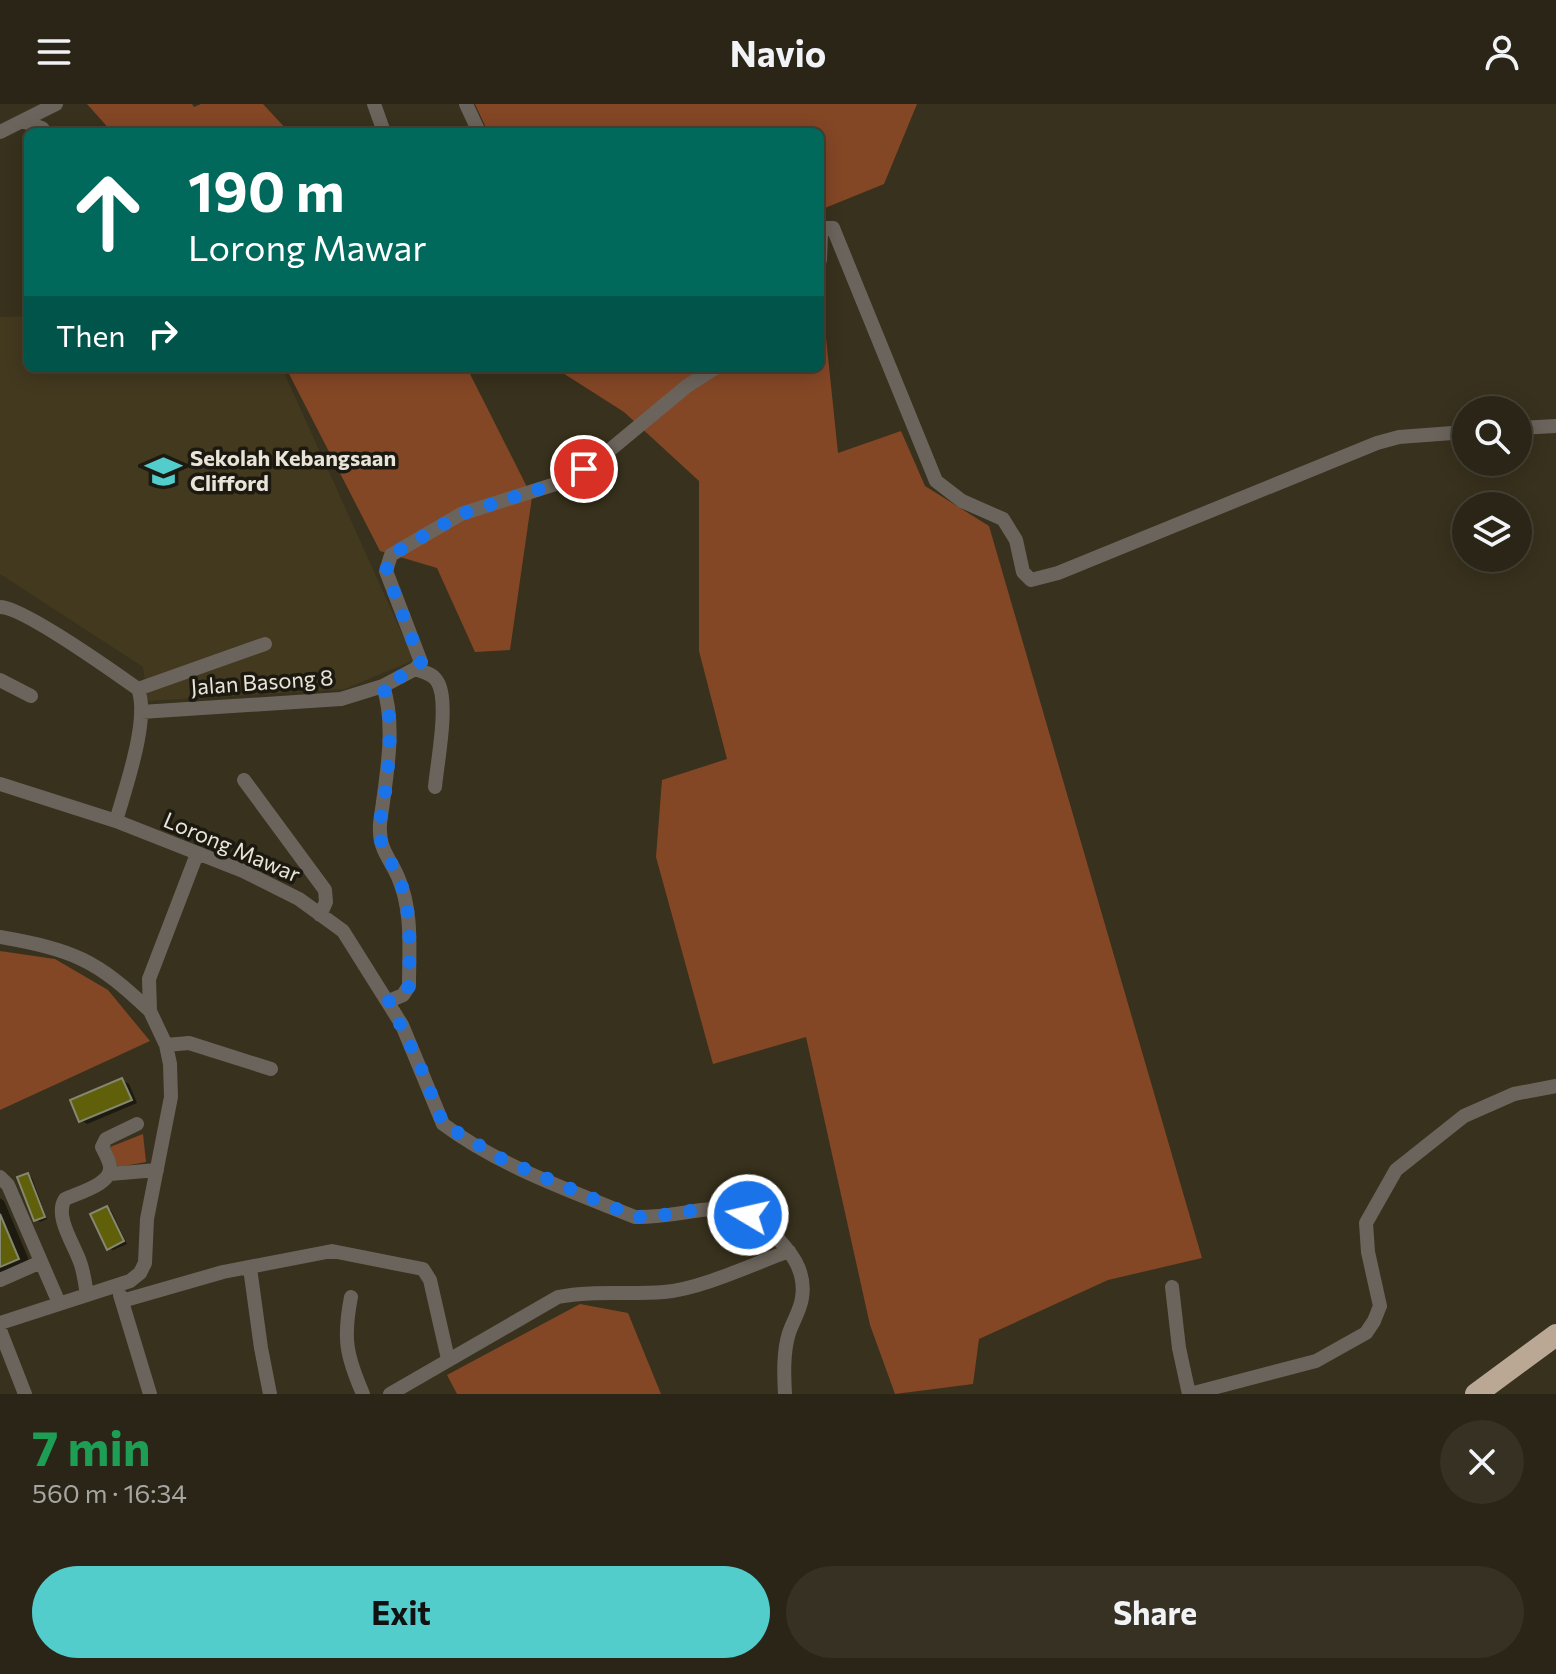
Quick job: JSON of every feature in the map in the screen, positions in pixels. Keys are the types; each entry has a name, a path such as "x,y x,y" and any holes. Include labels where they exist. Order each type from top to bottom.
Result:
{"highway":[{"path":"1477,1394 1556,1335"}],"street":[{"path":"0,132 56,104"},
{"path":"374,104 383,128"},
{"path":"466,104 477,128"},
{"path":"22,121 42,128"},
{"path":"824,230 833,228 936,481 962,501 1003,519 1016,540 1023,572 1031,580 1058,573 1377,443 1399,437 1452,433"},
{"path":"435,787 441,690 436,679 415,669 421,662 386,571 391,555 461,514 568,480 709,372"},
{"path":"1532,427 1556,426"},
{"path":"0,607 10,607 34,621 138,689 141,712 135,751 116,821"},
{"path":"138,689 265,644"},
{"name":"Jalan Basong 8","path":"141,712 341,699 383,686 415,669"},
{"path":"0,680 31,696"},
{"path":"383,686 388,699 389,720 379,830 381,844 398,877 409,918 409,986 403,995 389,1001"},
{"path":"244,780 325,890 326,902 320,915"},
{"name":"Lorong Mawar","path":"0,784 116,821 243,871 299,899 343,931 389,1001 418,1061 443,1124 502,1159 635,1217 655,1218 702,1209 733,1208 770,1228 789,1251"},
{"path":"150,1011 149,979 197,854"},
{"path":"0,937 76,955 111,975 150,1011 166,1045 171,1097 147,1219 145,1263 140,1273 130,1281 0,1323"},
{"path":"166,1045 189,1043 271,1069"},
{"path":"1172,1287 1179,1348 1190,1394 1316,1361 1366,1333 1374,1321 1380,1306 1368,1252 1366,1223 1396,1170 1464,1116 1514,1094 1556,1086"},
{"path":"87,1295 81,1264 61,1214 61,1204 65,1199 105,1180 110,1174 102,1147 106,1139 137,1124"},
{"path":"110,1174 157,1170"},
{"path":"0,1177 8,1185 59,1303"},
{"path":"122,1301 223,1272 332,1251 423,1269 430,1280 448,1359"},
{"path":"390,1394 558,1297 577,1293 666,1292 789,1251 797,1261 803,1297 789,1333 784,1371 785,1394"},
{"path":"0,1280 41,1262"},
{"path":"250,1268 270,1394"},
{"path":"117,1285 150,1394"},
{"path":"351,1297 345,1328 352,1367 363,1394"},
{"path":"0,1330 25,1394"}],"shaded area":[{"path":"87,104 192,104 194,107 201,104 263,104 285,128 108,128"},
{"path":"475,104 917,104 884,184 824,208 824,128 486,128"},
{"name":"Sekolah Kebangsaan Clifford","path":"24,316 24,372 284,372 414,660 345,689 148,701 143,667 0,574 0,317"},
{"path":"824,318 838,453 901,431 925,486 989,526 1202,1258 1108,1280 979,1339 973,1384 895,1394 870,1325 806,1037 713,1064 656,857 662,780 727,759 699,651 699,481 624,412 561,372 824,372"},
{"path":"288,372 469,372 532,497 510,650 475,652 437,568 380,551"},
{"path":"0,951 55,959 108,990 150,1041 0,1110"},
{"path":"143,1134 146,1162 118,1167 110,1147"},
{"path":"580,1304 628,1313 661,1394 457,1394 447,1375"}],"building":[{"path":"122,1078 132,1100 79,1122 70,1100"},
{"path":"28,1173 45,1217 34,1221 17,1177"},
{"path":"107,1206 124,1241 107,1250 90,1214"},
{"path":"0,1214 19,1259 0,1267"}],"place":[{"name":"Sekolah Kebangsaan Clifford","path":"164,471"}],"route":[{"path":"584,469 568,480 461,514 391,555 387,562 386,571 421,662 415,669 383,686 388,699 389,720 379,830 381,844 398,877 409,918 409,986 403,995 389,1001 418,1061 443,1124 456,1133 502,1159 635,1217 655,1218 721,1208 733,1208 748,1215"}]}
